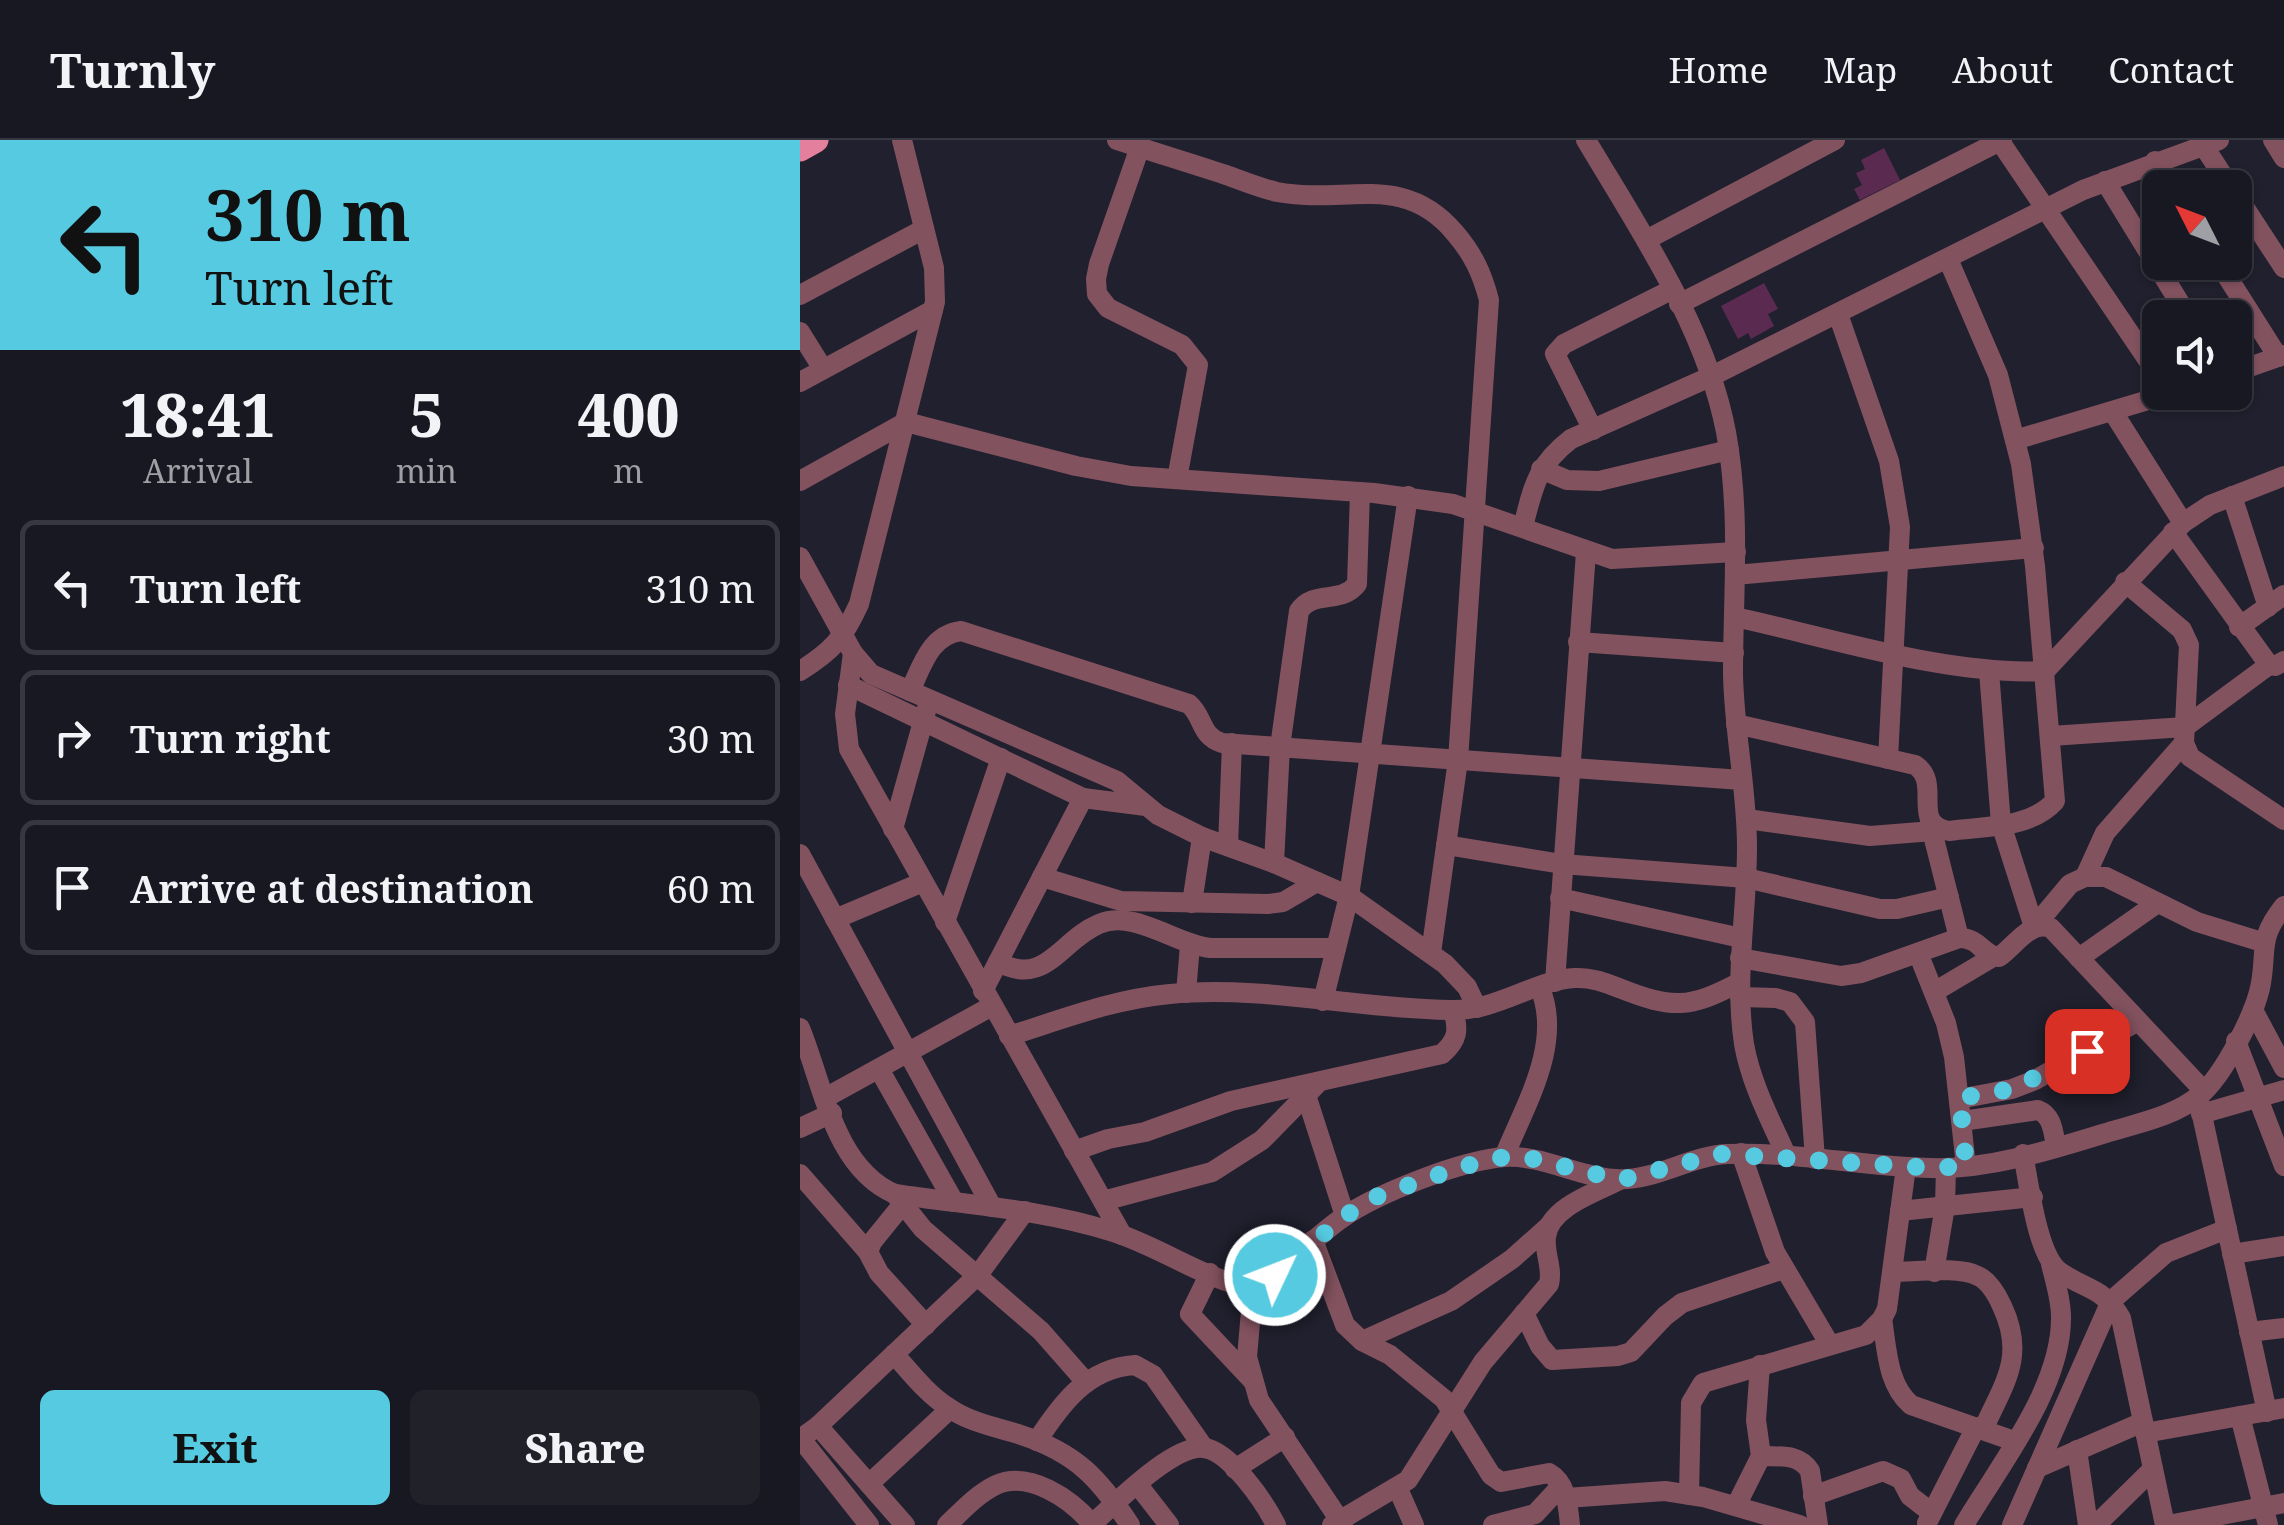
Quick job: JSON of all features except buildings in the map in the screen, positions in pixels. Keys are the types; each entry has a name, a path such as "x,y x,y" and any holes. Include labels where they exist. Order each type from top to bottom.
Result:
{"main road":[{"path":"800,148 816,140"}],"street":[{"path":"902,140 934,268 934,310 849,644 844,714 849,749 1122,1234"},
{"path":"1117,140 1278,192 1411,198 1431,208 1447,224 1481,270 1489,300 1458,760 1431,954"},
{"path":"1586,140 1646,240 1712,376 1729,450 1736,552 1736,724 1747,819 1740,990 1750,1068 1787,1157"},
{"path":"1646,240 1835,140"},
{"path":"1592,430 1555,354 1564,344 1675,297 2000,140 2142,350"},
{"path":"2273,140 2284,158"},
{"path":"1522,526 1541,469 1571,439 1712,376 2105,181 2211,142 2224,170"},
{"path":"1140,148 1096,279 1097,294 1108,308 1182,345 1198,365 1177,480"},
{"path":"2155,161 2161,170"},
{"path":"2105,181 2178,300"},
{"path":"2252,219 2284,268"},
{"path":"800,296 924,229"},
{"path":"1747,819 1870,836 1931,826 1949,831 2001,824 2044,814 2055,801 2034,548 2015,440 1998,375 1948,259"},
{"path":"2230,280 2281,356 2252,366"},
{"path":"800,382 934,310"},
{"path":"1838,314 1890,461 1900,527 1888,759"},
{"path":"800,332 822,370"},
{"path":"2015,440 2142,400"},
{"path":"2085,877 2105,833 2185,735 2277,663 2239,628 2113,412"},
{"path":"800,482 906,422 1076,466 1177,480 1408,496 1474,510 1612,559 1736,552"},
{"path":"1541,469 1568,480 1599,481 1729,450"},
{"path":"1735,616 1989,671 2046,671 2178,528 2210,505 2284,476"},
{"path":"1274,862 1280,746 1298,611 1312,598 1342,596 1358,584 1360,492"},
{"path":"1323,1001 1349,896 1408,496"},
{"path":"2232,496 2276,601 2239,628"},
{"path":"1735,574 2034,548"},
{"path":"1504,1157 1538,1077 1547,1044 1546,1002 1560,898 1586,552"},
{"path":"800,558 849,644 871,674 1117,781 1146,806 1202,836 1274,862 1349,896 1431,954 1467,986 1477,1008"},
{"path":"2125,582 2182,630 2190,646 2185,735 2190,757 2284,820"},
{"path":"893,829 924,722 920,695 928,652 948,632 961,631 1188,704 1197,712 1210,739 1742,780"},
{"path":"1578,642 1734,654"},
{"path":"800,671 849,644"},
{"path":"1989,671 2001,824 2034,927"},
{"path":"848,685 1083,798 1146,806"},
{"path":"1736,724 1914,764 1925,772 1931,826 1959,938"},
{"path":"2051,736 2185,735"},
{"path":"1228,846 1232,743"},
{"path":"945,922 1001,758"},
{"path":"800,1128 879,1068 988,998 998,962 1083,798"},
{"path":"1192,903 1202,836"},
{"path":"1446,844 1562,864 1746,878 1880,908 1897,909 1949,897"},
{"path":"800,854 992,1207"},
{"path":"1042,877 1121,901 1192,903 1283,902 1317,882"},
{"path":"1934,992 1993,957 2000,957 2034,927 2070,884 2085,877 2106,877 2197,922 2262,942"},
{"path":"835,918 923,882"},
{"path":"1560,898 1842,976 1862,973 1959,938 1978,942 1993,957"},
{"path":"2079,958 2156,904"},
{"path":"2201,1101 2253,1010 2261,985 2262,942 2284,906"},
{"path":"998,962 1012,970 1040,967 1090,929 1115,920 1158,930 1190,946 1336,948"},
{"path":"2034,927 2042,924 2050,928 2079,958 2138,1021 2201,1101 2249,1332 2275,1410 2144,1428 2077,1450 2038,1468"},
{"path":"1186,993 1190,946"},
{"path":"1918,953 1950,1040 1962,1121 1934,1272"},
{"path":"1010,1036 1135,998 1186,993 1219,992 1453,1010 1477,1008 1548,985 1593,979 1673,1006 1740,990 1790,1002 1806,1022 1815,1159"},
{"path":"1074,1150 1144,1132 1230,1101 1312,1089 1442,1054 1454,1044 1457,1035 1453,1010"},
{"path":"2253,1010 2284,1068"},
{"path":"1960,1098 2012,1089 2036,1080 2138,1021"},
{"path":"802,1041 859,1170 899,1200 924,1229 1041,1330 1085,1382"},
{"path":"2236,1041 2284,1166"},
{"path":"879,1068 954,1202"},
{"path":"1312,1089 1345,1216"},
{"path":"1103,1201 1212,1172 1262,1140 1312,1089"},
{"path":"1362,1341 1470,1290 1512,1259 1565,1210 1620,1180 1697,1159 1741,1154 1956,1167 2056,1146 2151,1120 2201,1101 2258,1098 2284,1090"},
{"path":"1962,1121 2038,1110 2046,1113 2056,1146"},
{"path":"1741,1154 1784,1269 1830,1345"},
{"path":"1964,1525 2044,1390 2061,1320 2023,1154"},
{"path":"899,1200 1025,1211 1122,1234 1232,1285 1253,1288 1275,1275 1345,1216 1378,1196 1417,1182 1504,1157 1534,1159 1620,1180"},
{"path":"1906,1166 1893,1272 1882,1320 1891,1372 1901,1396 1911,1404 2014,1441"},
{"path":"800,1174 868,1252 878,1273 926,1324"},
{"path":"1900,1211 2033,1198"},
{"path":"868,1252 899,1200"},
{"path":"869,1525 800,1439 978,1275 1025,1211"},
{"path":"1253,1288 1247,1357 1259,1400 1338,1523 1398,1489 1416,1471 1483,1362 1549,1284 1549,1226"},
{"path":"2012,1525 2111,1301 2166,1253 2227,1229"},
{"path":"1313,1240 1345,1325 1362,1341 1390,1355 1432,1387 1454,1410 1491,1476 1501,1482 1549,1473 1556,1476 1564,1492 1570,1525"},
{"path":"2232,1254 2284,1246"},
{"path":"2051,1264 2093,1287 2111,1301 2121,1318 2166,1525 2272,1512 2240,1416"},
{"path":"1524,1313 1540,1346 1552,1360 1618,1356 1632,1352 1682,1303 1784,1269"},
{"path":"1813,1496 1883,1471 1901,1479 1929,1519 2012,1363 2015,1344 2011,1326 1997,1295 1978,1276 1964,1272 1893,1272"},
{"path":"1210,1273 1190,1314 1252,1380"},
{"path":"1690,1495 1691,1404 1703,1383 1866,1335 1882,1320"},
{"path":"2249,1332 2284,1328"},
{"path":"1384,1331 1390,1355"},
{"path":"894,1354 924,1388 950,1409 971,1420 1037,1441 1084,1466 1130,1525"},
{"path":"1037,1441 1058,1408 1085,1382 1126,1365 1145,1368 1204,1448"},
{"path":"1746,1514 1761,1456 1756,1420 1760,1365"},
{"path":"869,1484 950,1409"},
{"path":"818,1426 905,1525"},
{"path":"1235,1469 1285,1437"},
{"path":"947,1525 975,1499 1008,1481 1024,1482 1062,1496 1092,1524 1168,1460 1204,1448 1217,1453 1235,1469 1276,1525"},
{"path":"2077,1450 2088,1525"},
{"path":"1761,1456 1801,1460 1810,1471 1818,1525"},
{"path":"2096,1525 2153,1469"},
{"path":"1138,1485 1169,1525"},
{"path":"1398,1489 1414,1525"},
{"path":"1492,1525 1535,1514 1564,1492 1636,1490 1690,1495 1746,1514 1800,1525"}],"route":[{"path":"1275,1275 1313,1240 1378,1196 1461,1167 1504,1157 1534,1159 1620,1180 1720,1154 1934,1168 1966,1166 1960,1098 2012,1089 2087,1051"}]}
